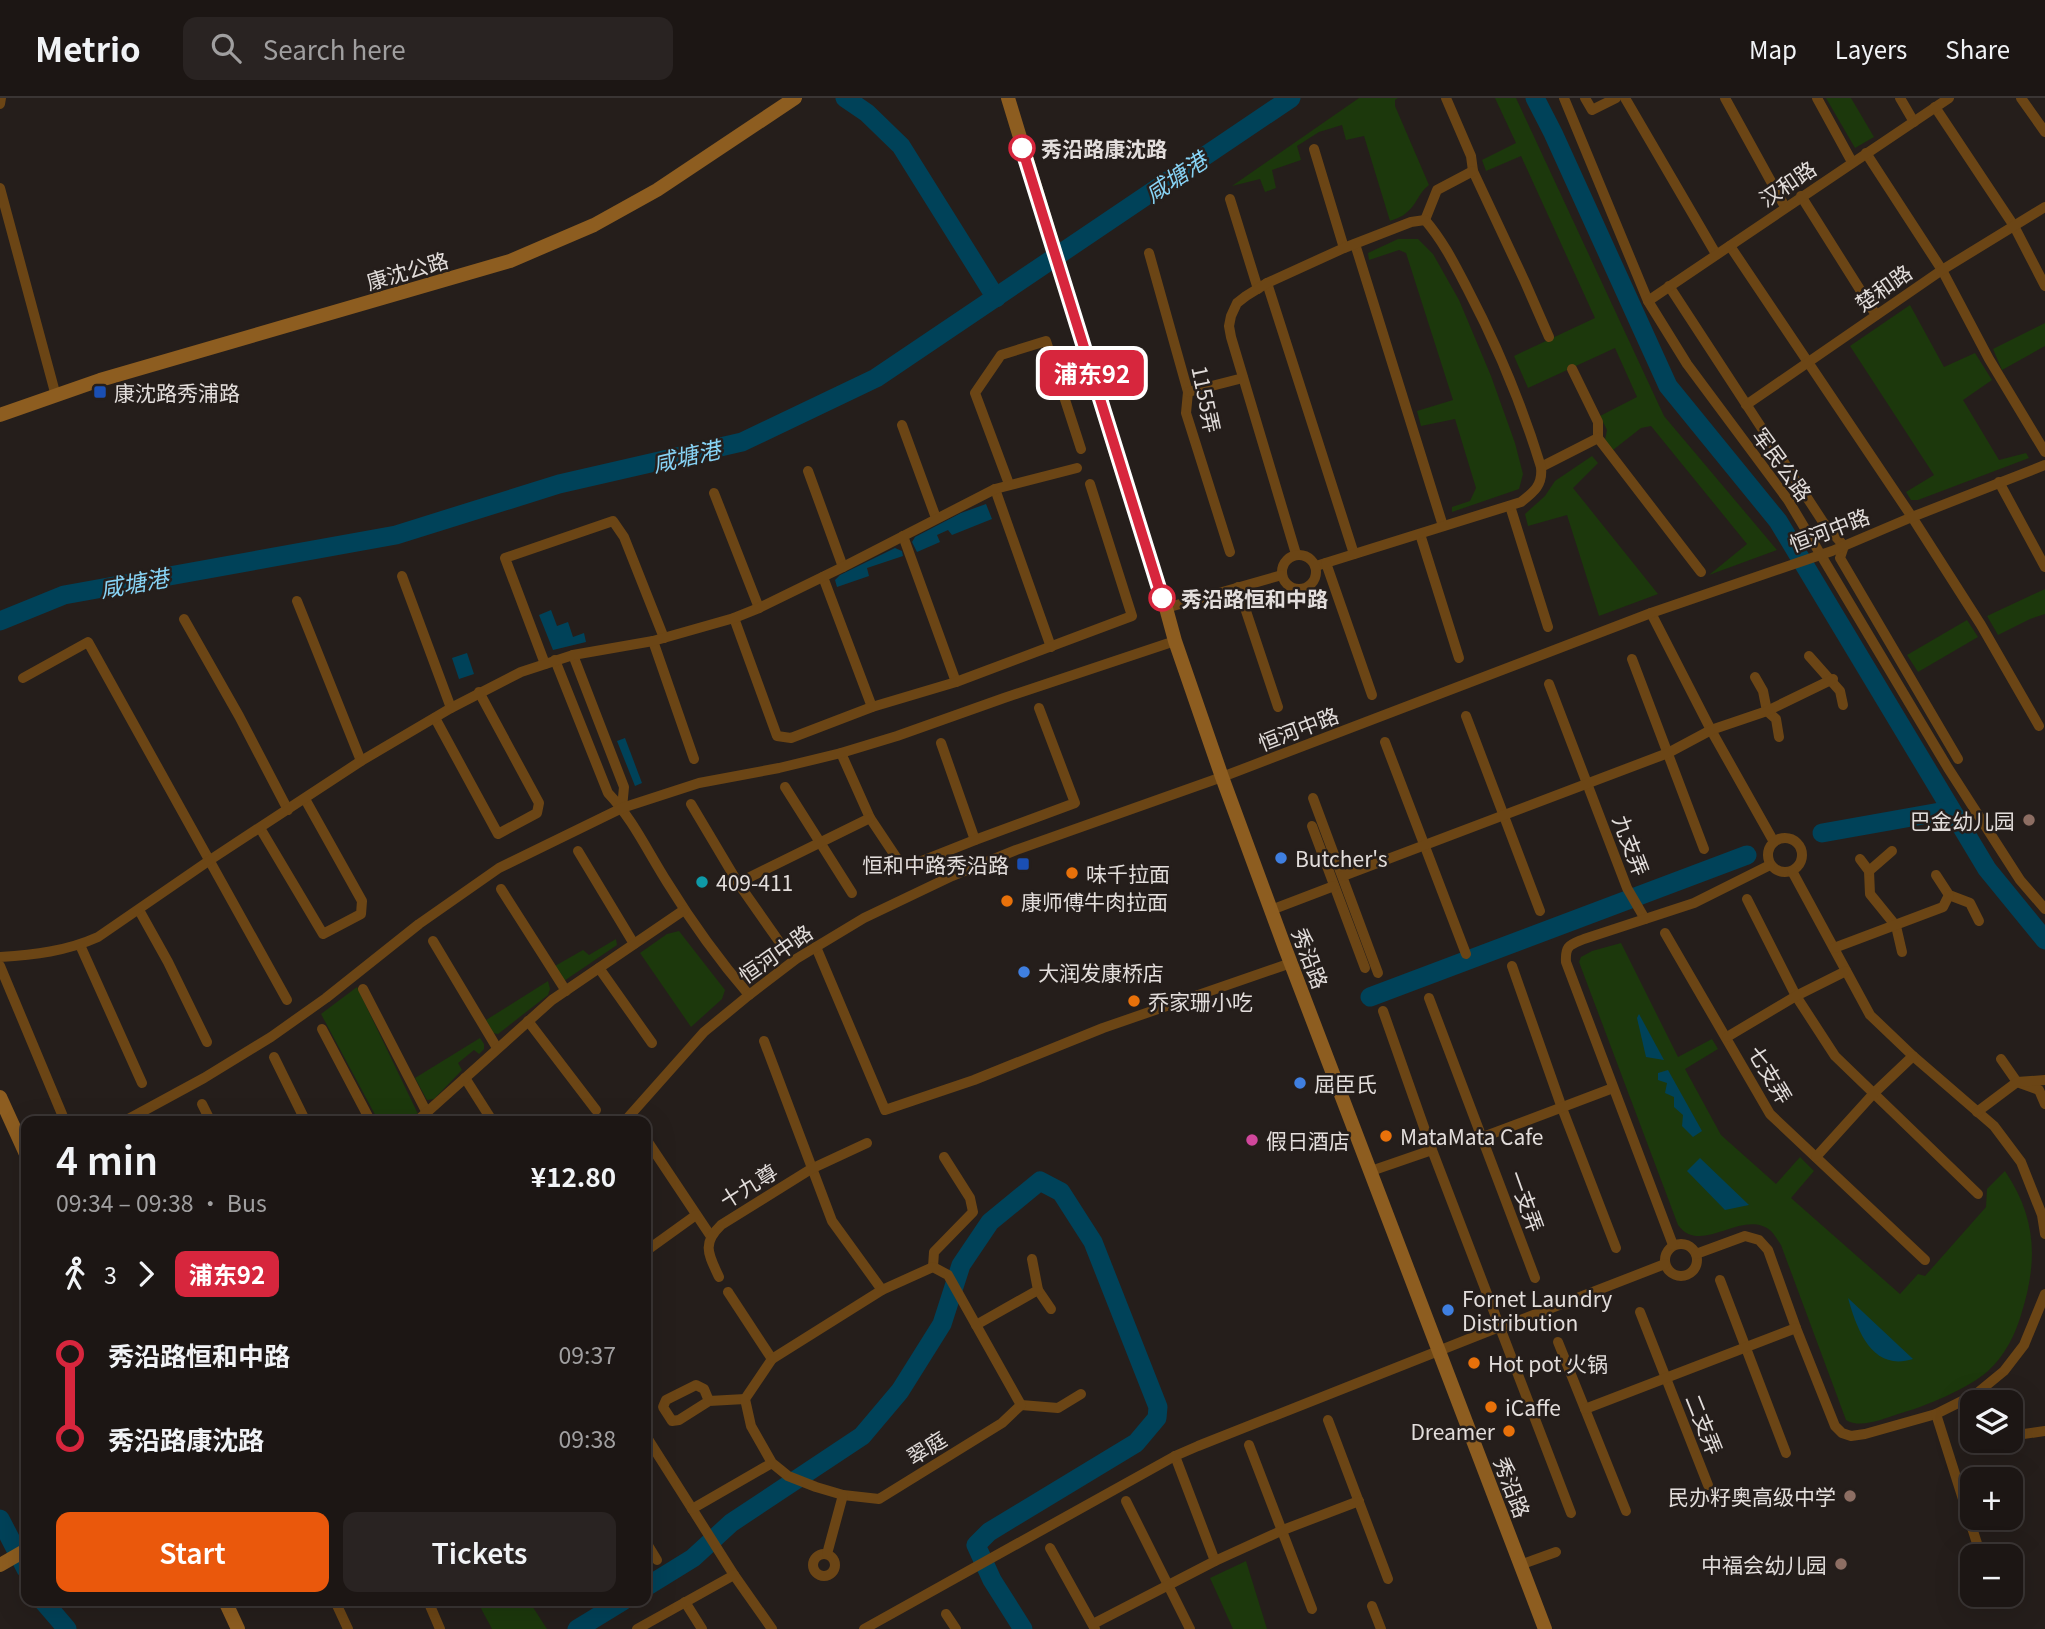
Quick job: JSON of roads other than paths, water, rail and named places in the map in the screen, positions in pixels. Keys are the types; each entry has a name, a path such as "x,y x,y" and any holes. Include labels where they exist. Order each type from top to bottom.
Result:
{"main road":[{"name":"康沈公路","path":"0,415 100,380 510,261 594,225 657,190 795,98"},
{"name":"秀沿路","path":"1008,98 1175,641 1222,778 1545,1629"},
{"path":"0,1097 21,1143"},
{"path":"0,1565 21,1553"},
{"path":"227,1606 238,1629"}],"street":[{"path":"0,104 1,98"},
{"path":"1446,98 1471,156 1473,171 1549,337"},
{"name":"军民公路","path":"1564,98 1648,301 1687,364 1788,500 1948,768 2020,880 2045,909"},
{"path":"1585,98 1592,110 1616,98"},
{"path":"1625,98 1716,254"},
{"path":"1725,98 1785,207"},
{"path":"1817,98 1852,162"},
{"path":"1900,98 1914,122"},
{"name":"汉和路","path":"1648,301 1949,98"},
{"path":"2021,98 2045,132"},
{"path":"1935,107 2014,226 2045,286"},
{"path":"1314,149 1344,248"},
{"path":"1866,153 1942,270 1989,359 2045,452"},
{"path":"1316,566 1521,502 1536,490 1542,477 1518,400 1490,331 1441,239 1424,219 1437,190 1473,171"},
{"path":"0,188 57,396"},
{"path":"1801,196 1876,315"},
{"path":"1230,199 1263,286 1354,554"},
{"name":"楚和路","path":"1746,405 1942,270 2045,207"},
{"name":"1155弄","path":"1296,554 1229,326 1237,303 1263,286 1344,248 1424,219"},
{"path":"1355,244 1443,526"},
{"path":"1730,246 1912,517 1981,625 2039,726"},
{"name":"1155弄","path":"1149,253 1188,391 1186,414 1230,552"},
{"path":"1669,286 1823,523 1844,546 1840,558 1958,759"},
{"path":"1009,484 975,393 1001,355 1046,341 1081,449"},
{"path":"1572,369 1598,422 1598,438 1701,572"},
{"path":"1188,391 1243,378"},
{"path":"902,425 936,518"},
{"path":"1541,467 1598,438"},
{"name":"恒河中路","path":"633,1116 704,1032 796,959 864,918 952,876 1016,850 1222,778 1651,613 1844,546 2045,465"},
{"path":"0,957 35,955 80,945 98,937 361,761 479,692 521,672 573,655 653,641 734,618 843,567 995,489 1077,468"},
{"path":"808,471 843,567"},
{"path":"1999,482 2045,568"},
{"path":"734,618 777,736 792,738 872,707 956,682 1051,648 1132,616 1090,484"},
{"path":"995,489 1051,648"},
{"path":"714,493 759,608"},
{"path":"1510,506 1548,627"},
{"path":"664,638 624,537 613,521 505,558 608,793 622,808 684,909 749,995"},
{"path":"1420,534 1459,658"},
{"path":"903,536 956,682"},
{"path":"1296,554 1307,556 1316,566 1314,580 1303,589 1287,585 1282,575 1283,564 1296,554"},
{"path":"1326,563 1372,695"},
{"path":"1166,608 1282,575"},
{"path":"401,576 451,708"},
{"path":"822,577 872,707"},
{"path":"1238,587 1278,706"},
{"path":"297,601 361,761"},
{"path":"1651,613 1711,730 1774,842"},
{"path":"184,619 288,810"},
{"path":"653,641 694,759"},
{"path":"134,1116 271,1037 326,998 419,924 499,869 622,808 699,783 841,753 1175,641"},
{"path":"23,678 88,642 287,1000"},
{"path":"573,655 624,787 622,808"},
{"path":"1809,656 1840,691 1843,705"},
{"path":"1632,660 1704,849"},
{"path":"1755,677 1763,691 1767,711 1776,719 1779,737"},
{"path":"1343,876 1668,753 1711,730 1767,711 1831,680"},
{"name":"九支弄","path":"1549,684 1627,888 1645,919"},
{"path":"435,718 498,834 537,813 539,803 479,692"},
{"path":"841,753 870,818 900,863 912,865 1075,803 1039,708"},
{"path":"1466,716 1540,911"},
{"path":"1385,742 1466,954"},
{"path":"941,743 975,840"},
{"path":"785,787 852,893"},
{"path":"1313,798 1378,973"},
{"path":"260,828 323,934 361,914 362,901 305,799"},
{"path":"691,804 737,883 778,940"},
{"path":"737,883 870,818"},
{"path":"1312,826 1365,968"},
{"path":"1786,838 1797,844 1802,857 1799,865 1792,871 1777,871 1770,865 1768,852 1774,842 1786,838"},
{"path":"578,851 634,944"},
{"path":"1869,870 1892,851"},
{"path":"1860,859 1869,870 1870,894 1896,926 1902,952"},
{"path":"1673,1245 1566,962 1565,952 1570,945 1584,939 1694,903 1770,865"},
{"path":"1792,871 1870,1015 1994,1126 2021,1162 2042,1215 2045,1234"},
{"path":"1936,875 1949,895 1969,903 1979,921"},
{"path":"1271,910 1335,886"},
{"path":"501,889 566,991"},
{"path":"1834,948 1942,908 1949,895"},
{"path":"1747,899 1796,996 1835,1056 1978,1194"},
{"path":"423,1116 528,1021 566,991 684,909"},
{"path":"139,910 207,1042"},
{"name":"七支弄","path":"1665,933 1770,1114 1925,1260"},
{"path":"433,941 497,1048"},
{"path":"80,945 142,1083"},
{"path":"816,947 885,1110 974,1080 1103,1028 1290,963"},
{"path":"0,966 63,1116"},
{"path":"1511,966 1616,1248"},
{"path":"599,968 652,1043"},
{"name":"七支弄","path":"1727,1037 1796,996 1846,971"},
{"path":"363,989 427,1113"},
{"name":"一支弄","path":"1429,998 1535,1278"},
{"path":"1383,1011 1432,1150 1571,1513"},
{"path":"528,1021 596,1110"},
{"path":"322,1029 368,1116"},
{"name":"十九尊","path":"764,1041 832,1221 882,1290"},
{"path":"1816,1157 1913,1055"},
{"path":"274,1057 303,1116"},
{"path":"2001,1059 2017,1082 2039,1090 2045,1104"},
{"path":"465,1078 489,1116"},
{"path":"1977,1112 2017,1082 2045,1080"},
{"path":"1483,1137 1613,1088"},
{"path":"202,1104 208,1116"},
{"name":"十九尊","path":"719,1277 708,1253 710,1235 721,1224 811,1169 867,1143"},
{"path":"651,1147 710,1235"},
{"path":"1371,1171 1432,1150"},
{"path":"933,1267 934,1252 973,1212 971,1198 944,1157"},
{"name":"十九尊","path":"651,1247 696,1215"},
{"path":"1696,1254 1745,1236 1759,1240 1768,1250 1835,1426 1842,1433 1851,1436 1865,1434 1960,1405"},
{"path":"1685,1244 1696,1254 1697,1263 1687,1275 1681,1276 1668,1271 1665,1256 1673,1245 1685,1244"},
{"path":"1032,1259 1038,1290 1051,1309"},
{"path":"864,1629 1175,1456 1665,1264"},
{"path":"933,1267 948,1275 1021,1405 1058,1408 1082,1394"},
{"path":"709,1401 704,1389 696,1384 666,1400 663,1407 672,1421 679,1420 709,1401 745,1399 772,1359 882,1290 933,1267"},
{"path":"1720,1280 1786,1453"},
{"path":"976,1325 1038,1290"},
{"path":"728,1292 772,1359"},
{"path":"1987,1390 2024,1345 2045,1294"},
{"name":"二支弄","path":"1640,1312 1708,1485"},
{"name":"二支弄","path":"1585,1409 1796,1328"},
{"path":"1558,1342 1626,1511"},
{"name":"翠庭","path":"745,1399 751,1426 772,1462 788,1476 843,1495 879,1499 1002,1423 1021,1405"},
{"path":"1936,1414 1977,1544"},
{"path":"1328,1420 1388,1579"},
{"path":"2023,1434 2045,1431"},
{"path":"651,1444 734,1575 772,1629"},
{"path":"1249,1445 1312,1609"},
{"path":"1175,1456 1215,1561"},
{"path":"692,1509 772,1462"},
{"path":"827,1555 843,1495"},
{"path":"1126,1501 1190,1629"},
{"path":"1050,1548 1094,1627 1215,1561 1283,1530 1359,1501"},
{"path":"651,1550 657,1560"},
{"path":"1520,1565 1556,1552"},
{"path":"637,1629 734,1575"},
{"path":"685,1602 702,1629"},
{"path":"337,1606 348,1629"},
{"path":"430,1606 440,1629"},
{"path":"1372,1606 1381,1629"},
{"path":"946,1614 956,1629"}],"water":[{"path":"986,504 992,519 952,535 948,530 937,535 940,542 917,552 912,542 915,537 961,513"},
{"path":"895,548 902,551 903,556 867,568 869,576 837,587 835,580 840,575"},
{"path":"551,610 557,626 568,622 573,637 584,633 586,642 553,650 539,615"},
{"path":"467,653 474,674 459,679 452,658"},
{"path":"625,738 642,783 635,786 617,741"},
{"path":"1639,1014 1664,1060 1646,1057 1637,1018"},
{"path":"1668,1070 1702,1131 1693,1137 1682,1126 1683,1115 1674,1107 1674,1097 1665,1093 1667,1083 1658,1080 1658,1073"},
{"path":"1700,1158 1749,1205 1725,1210 1687,1171"},
{"path":"1848,1298 1913,1359 1899,1361 1877,1354 1862,1335"}],"waterway":[{"path":"845,98 867,113 901,146 996,298"},
{"name":"咸塘港","path":"0,621 64,595 396,535 559,484 742,442 876,378 1291,98"},
{"path":"1535,98 1668,386 1778,521 1987,869 2045,940"},
{"path":"1822,833 1951,810"},
{"path":"1370,997 1747,855"},
{"path":"651,1584 693,1558 731,1523 862,1436 900,1391 942,1324 961,1265 990,1222 1040,1181 1061,1192 1093,1242 1158,1407 1157,1418 1136,1443 989,1532 976,1545 992,1580 1023,1629"},
{"path":"0,1519 21,1559"},
{"path":"47,1606 67,1629"},
{"path":"577,1629 615,1606"}],"place":[{"name":"秀沿路康沈路","path":"1022,148"},
{"name":"康沈路秀浦路","path":"100,392"},
{"name":"秀沿路恒和中路","path":"1162,598"},
{"name":"巴金幼儿园","path":"2029,820"},
{"name":"Butcher's","path":"1281,858"},
{"name":"恒和中路秀沿路","path":"1023,864"},
{"name":"味千拉面","path":"1072,873"},
{"name":"409-411","path":"702,882"},
{"name":"康师傅牛肉拉面","path":"1007,901"},
{"name":"大润发康桥店","path":"1024,972"},
{"name":"乔家珊小吃","path":"1134,1001"},
{"name":"屈臣氏","path":"1300,1083"},
{"name":"MataMata Cafe","path":"1386,1136"},
{"name":"假日酒店","path":"1252,1140"},
{"name":"Fornet Laundry Distribution","path":"1448,1310"},
{"name":"Hot pot 火锅","path":"1474,1363"},
{"name":"iCaffe","path":"1491,1407"},
{"name":"Dreamer","path":"1509,1431"},
{"name":"民办籽奥高级中学","path":"1850,1496"},
{"name":"中福会幼儿园","path":"1841,1564"}]}
